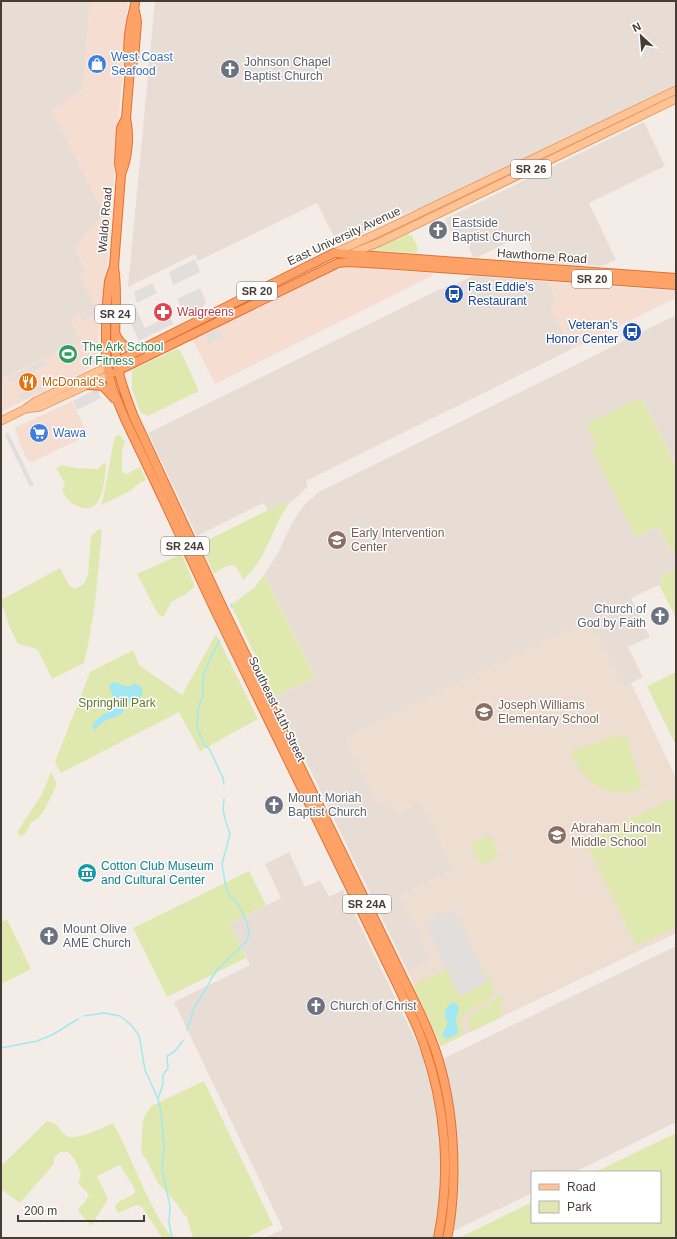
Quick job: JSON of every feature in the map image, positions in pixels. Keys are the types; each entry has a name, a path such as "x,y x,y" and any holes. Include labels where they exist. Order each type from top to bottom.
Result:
{"highway":[{"name":"Waldo Road","path":"118,366 116,335 116,280 114,266 121,175 125,164 128,128 126,118 130,69 128,59 130,23 135,11 135,1"},
{"name":"Hawthorne Road","path":"334,253 676,278"},
{"name":"East University Avenue","path":"118,366 148,346 334,253"},
{"name":"Hawthorne Road","path":"338,263 390,264 676,285"},
{"name":"East University Avenue","path":"108,371 338,263"},
{"name":"Waldo Road","path":"108,371 106,314 109,281 114,266"},
{"path":"116,335 119,342 126,347 136,348 148,346"},
{"name":"Southeast 11th Street","path":"118,366 128,402 139,429 403,988 418,1028 429,1060 440,1102 445,1147 444,1203 438,1238"},
{"name":"Southeast 11th Street","path":"108,371 118,404 213,606 403,988 426,1026 437,1055 448,1099 454,1142 452,1199 447,1238"},
{"path":"88,385 100,385 105,387 118,404"}],"main road":[{"name":"East University Avenue","path":"334,253 676,90"},
{"name":"East University Avenue","path":"338,263 350,254 380,242 676,99"},
{"path":"640,108 647,113"},
{"path":"567,143 570,150"},
{"path":"490,179 494,187"},
{"path":"412,217 415,225"},
{"name":"East University Avenue","path":"25,409 40,407 88,385 108,371"},
{"name":"East University Avenue","path":"1,421 25,409 36,401 108,371"}],"shaded area":[{"path":"1,1 90,1 83,89 53,110 104,214 75,248 86,271 80,275 96,307 81,341 1,379"},
{"path":"90,1 128,1 105,292 101,309 96,363 84,372 1,412 1,379 81,341 70,319 95,307 80,274 86,271 75,248 104,214 53,110 83,89"},
{"path":"155,1 676,1 676,85 419,210 416,209 402,215 338,245 317,203 198,261 195,254 128,287"},
{"path":"644,122 665,166 589,203 616,260 602,266 538,262 525,234 478,257 473,257 464,237 455,241 445,219"},
{"path":"195,259 200,272 173,285 169,272"},
{"path":"350,267 431,273 432,276 215,384 192,338 333,270"},
{"path":"473,276 548,282 558,302 551,306 572,349 306,481 308,486 295,499 268,513 267,508 263,503 197,536 148,433 438,290 454,285"},
{"path":"548,282 676,291 676,298 572,349 551,306 558,302"},
{"path":"152,283 157,293 137,303 134,292"},
{"path":"200,288 206,302 202,308 202,311 185,319 177,299"},
{"path":"93,309 95,314 83,320 81,315"},
{"path":"136,309 145,328 170,316 173,324 139,341 127,315"},
{"path":"676,315 676,466 641,397 593,449 635,537 658,526 670,550 672,549 676,557 676,568 660,577 663,583 631,598 650,637 628,647 643,677 623,687 590,619 388,800 392,809 398,813 421,801 454,869 401,896 432,961 408,972 275,697 315,677 264,575 278,553 293,521 304,505 319,492"},
{"path":"218,328 222,338 209,343 205,335"},
{"path":"45,360 47,364 10,383 8,378"},
{"path":"58,377 60,380 20,400 18,396"},
{"path":"97,389 101,398 77,410 73,401"},
{"path":"72,401 88,435 33,462 28,461 18,441 19,438 14,428"},
{"path":"8,432 34,485 30,487 5,435"},
{"name":"Abraham Lincoln Middle School","path":"590,618 623,686 631,683 676,778 676,933 441,1046 408,972 432,961 401,896 454,869 421,801 398,813 392,809 387,800 377,805 345,738"},
{"path":"289,852 305,887 320,880 329,897 343,890 428,1066 676,946 676,1122 577,1171 531,1171 531,1193 439,1238 265,1238 283,1229 174,1002 250,965 229,924 281,898 265,864"},
{"path":"454,909 488,982 459,996 425,923"}],"green space":[{"path":"407,234 412,236 418,248 416,253 372,250"},
{"path":"177,349 180,350 199,391 148,416 141,413 132,390 132,370"},
{"path":"641,397 676,466 676,557 672,549 670,550 658,526 635,537 592,449 597,446 586,425"},
{"path":"120,435 125,442 122,451 122,472 127,474 140,467 146,480 138,484 130,491 101,505 115,436"},
{"path":"105,462 106,467 103,488 98,502 88,508 80,507 71,503 62,490 65,483 56,468 61,465 77,468 98,469"},
{"path":"291,501 280,519 261,558 253,570 243,580 235,566 232,565 224,567 214,574 201,545 202,543 264,512"},
{"path":"102,529 93,613 84,663 52,679 38,650 18,644 9,626 1,600 60,568 69,585 75,589 84,584 88,575 91,536 98,530"},
{"path":"179,555 183,557 195,586 186,594 171,602 164,616 161,616 158,614 137,574"},
{"path":"676,568 676,618 659,585 663,583 660,577"},
{"path":"264,575 315,677 275,697 231,605 255,587"},
{"name":"Springhill Park","path":"216,634 258,719 200,751 179,712 61,773 55,762 90,672 133,650 139,665 182,695"},
{"path":"676,672 676,746 647,686"},
{"path":"625,733 643,788 624,793 612,792 597,785 583,774 573,759 570,751"},
{"path":"51,772 57,784 45,809 40,816 33,821 27,831 20,836 17,832 42,794"},
{"path":"676,797 676,927 636,946 585,841"},
{"path":"490,835 499,856 481,865 471,844"},
{"path":"249,871 266,905 229,924 246,958 167,997 133,928"},
{"path":"7,919 31,969 1,984 1,922"},
{"path":"447,969 460,996 488,981 483,971 485,970 492,984 493,990 492,995 487,1001 468,1011 461,1021 464,1035 441,1046 414,987 418,983"},
{"path":"497,996 504,997 501,1004 503,1016 471,1032 468,1023 469,1018 494,1001"},
{"path":"204,1081 273,1225 246,1238 193,1238 187,1218 158,1183 141,1152 143,1119 151,1106"},
{"path":"47,1121 57,1126 67,1136 71,1137 77,1137 90,1133 113,1123 147,1196 172,1238 162,1238 142,1207 137,1205 118,1213 115,1207 117,1203 135,1193 135,1189 120,1165 97,1176 108,1199 91,1226 79,1212 79,1208 89,1195 79,1184 81,1176 79,1169 75,1160 68,1152 60,1152 54,1158 54,1164 20,1203 1,1189 1,1166"},
{"path":"676,1133 676,1238 459,1238 531,1202 531,1223 661,1223 661,1171 597,1171"}],"water":[{"path":"114,682 129,686 134,683 142,687 143,694 128,703 121,714 106,720 94,730 92,726 94,723 116,704 109,685"},
{"path":"454,1002 459,1009 456,1020 458,1034 447,1039 442,1035 448,1022 445,1017 445,1010"}],"waterway":[{"path":"220,640 203,676 203,695 198,709 197,728 204,744 210,750 223,778 224,784"},
{"path":"187,1030 194,1008 211,979 217,970 246,942 249,934 247,923 242,912 226,888 222,864 230,834 223,810 224,799"},
{"path":"84,1016 104,1013 120,1016 130,1024 139,1035 145,1070 158,1099 161,1112 164,1147 162,1169 170,1206 169,1223 172,1238"},
{"path":"1,1048 37,1041 52,1035 78,1019"},
{"path":"158,1099 163,1084 163,1075 168,1068 167,1056 174,1052 183,1041"}],"place":[{"name":"West Coast Seafood","path":"97,64"},
{"name":"Johnson Chapel Baptist Church","path":"230,69"},
{"name":"Eastside Baptist Church","path":"438,230"},
{"name":"Fast Eddie's Restaurant","path":"454,294"},
{"name":"Walgreens","path":"163,312"},
{"name":"Veteran's Honor Center","path":"632,332"},
{"name":"The Ark School of Fitness","path":"68,354"},
{"name":"McDonald's","path":"28,382"},
{"name":"Wawa","path":"39,433"},
{"name":"Early Intervention Center","path":"337,540"},
{"name":"Church of God by Faith","path":"660,616"},
{"name":"Joseph Williams Elementary School","path":"484,712"},
{"name":"Mount Moriah Baptist Church","path":"274,805"},
{"name":"Abraham Lincoln Middle School","path":"557,835"},
{"name":"Cotton Club Museum and Cultural Center","path":"87,873"},
{"name":"Mount Olive AME Church","path":"49,936"},
{"name":"Church of Christ","path":"316,1006"}]}
